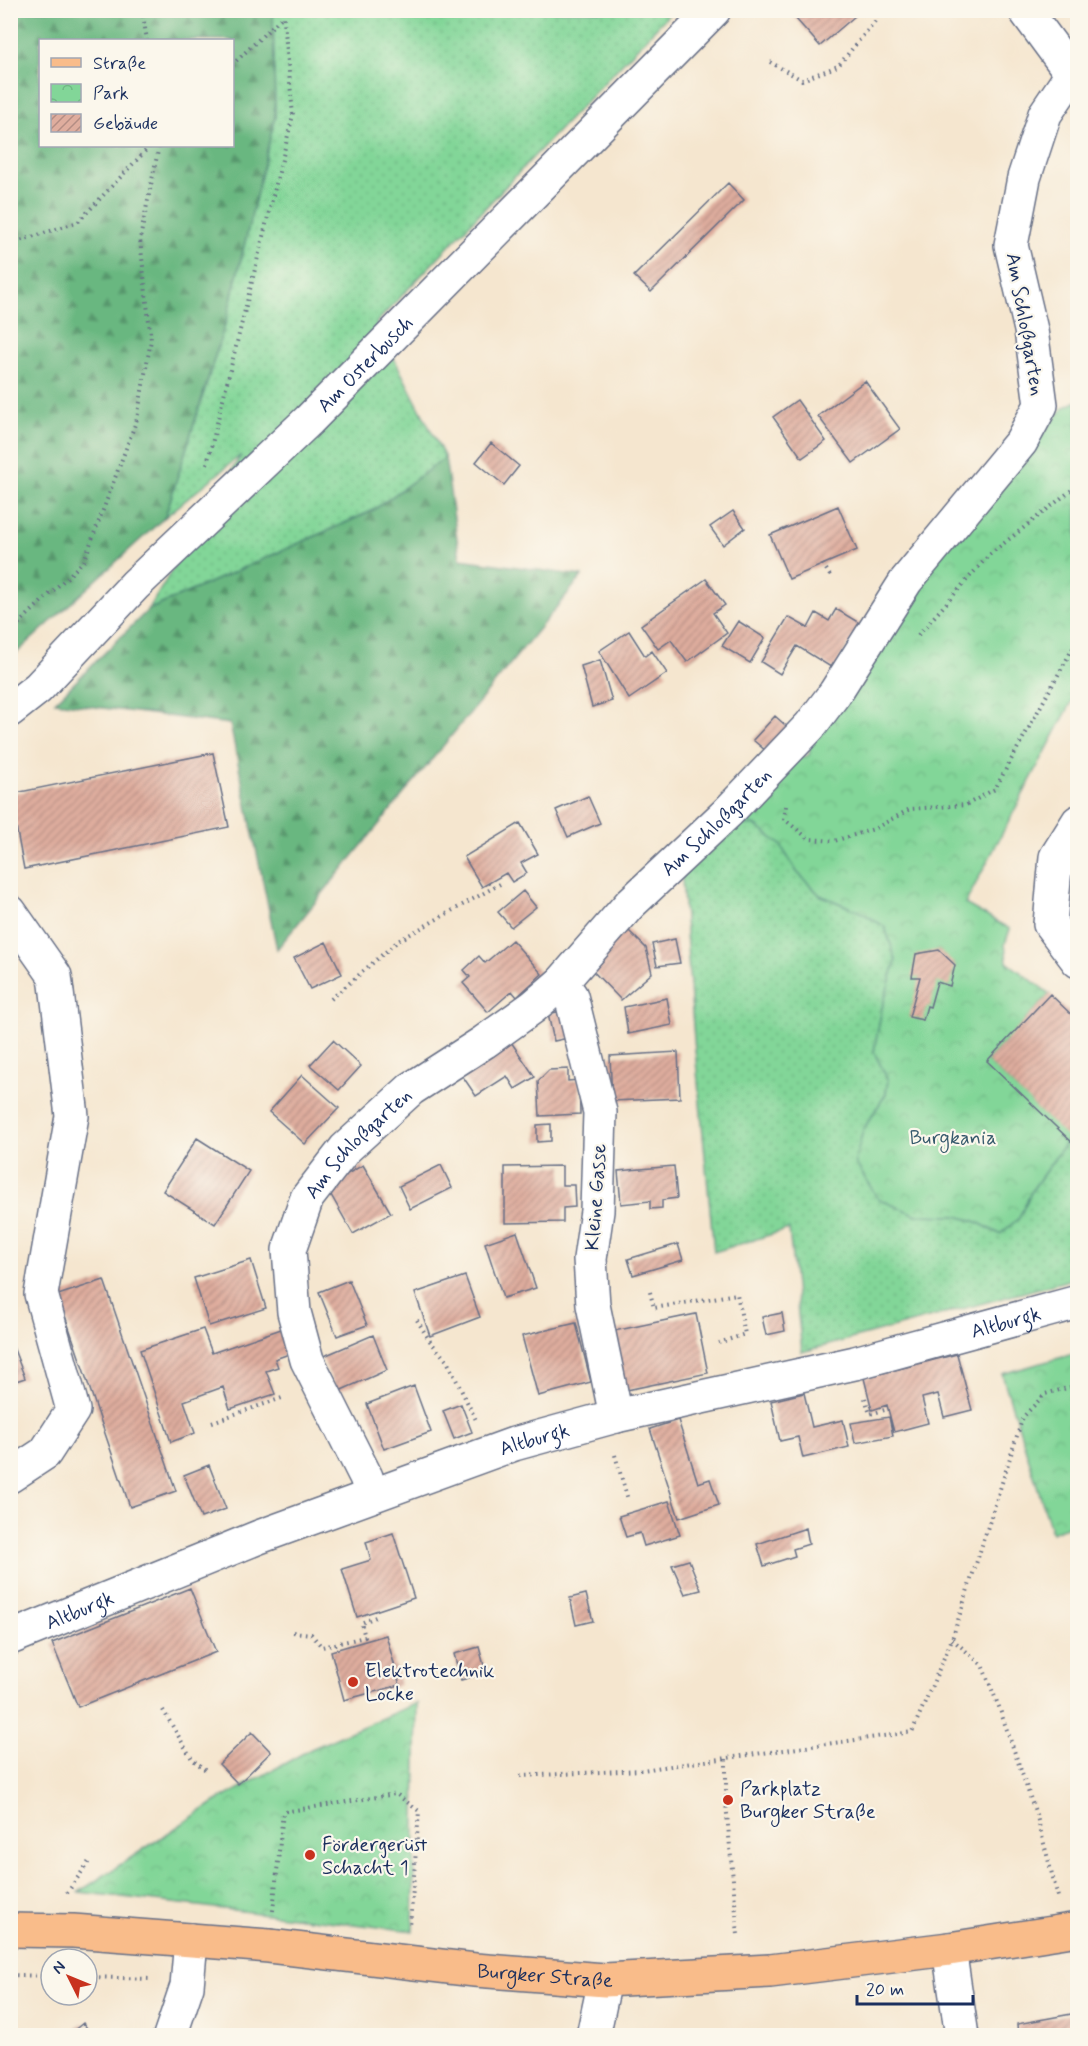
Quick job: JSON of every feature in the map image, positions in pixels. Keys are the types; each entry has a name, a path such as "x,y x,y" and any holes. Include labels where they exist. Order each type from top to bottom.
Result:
{"main road":[{"name":"Burgker Straße","path":"10,1930 73,1931 269,1946 475,1970 605,1980 770,1971 949,1949 1077,1929"}],"street":[{"name":"Am Osterbusch","path":"10,710 38,688 135,585 317,412 714,10"},
{"name":"Am Schloßgarten","path":"372,1495 366,1478 304,1354 294,1312 289,1250 307,1198 345,1149 403,1095 533,1008 561,983 630,904 727,813 810,726 835,693 906,581 1021,442 1041,405 1031,330 1011,245 1024,178 1045,114 1075,74 1025,10"},
{"path":"1077,822 1056,857 1050,924 1077,961"},
{"path":"10,912 55,976 72,1116 41,1294 73,1410 45,1453 10,1476"},
{"name":"Kleine Gasse","path":"561,983 571,996 600,1112 597,1210 591,1259 593,1305 614,1431"},
{"name":"Altburgk","path":"10,1638 259,1537 514,1444 614,1431 1077,1302"},
{"path":"170,2036 187,1986 192,1940"},
{"path":"949,1949 962,2036"},
{"path":"592,2036 605,1980"}],"path":[{"path":"142,10 147,39"},
{"path":"207,469 210,447 293,115 283,10"},
{"path":"770,62 802,80 838,66 876,20 877,10"},
{"path":"234,63 283,17"},
{"path":"10,244 78,222 149,147"},
{"path":"10,633 84,561 137,419 151,340 140,239 159,147"},
{"path":"913,640 989,555 1077,485"},
{"path":"823,564 832,579"},
{"path":"787,802 784,819 809,839 834,841 874,829 910,809 966,805 995,789 1077,639"},
{"path":"331,999 398,941 500,884"},
{"path":"650,1292 654,1308 737,1294 745,1334 719,1343"},
{"path":"417,1320 429,1341 447,1361 478,1423"},
{"path":"520,1776 642,1770 726,1760 912,1732 952,1639 1023,1417 1045,1394 1077,1385"},
{"path":"212,1422 282,1398 279,1387"},
{"path":"864,1394 870,1414 888,1409"},
{"path":"614,1431 628,1500"},
{"path":"293,1632 311,1634 322,1647 365,1637 361,1623 378,1616"},
{"path":"952,1639 982,1665 995,1696 1037,1818 1058,1897"},
{"path":"163,1710 192,1759 207,1771"},
{"path":"726,1760 726,1803 738,1938"},
{"path":"272,1915 283,1812 396,1794 419,1811 410,1928"},
{"path":"66,1895 90,1860"},
{"path":"10,1975 39,1976"},
{"path":"99,1978 160,1981"}],"green space":[{"path":"11,10 273,11 275,117 226,321 165,517 11,658"},
{"path":"273,11 672,11 376,323 445,458 372,511 148,610 241,455 165,517 226,321 275,117"},
{"name":"Burgkania","path":"1077,401 1077,692 965,904 1010,929 1005,944 1007,962 1050,994 987,1061 1069,1138 1032,1190 1019,1218 1000,1234 975,1221 957,1216 917,1215 878,1199 855,1162 863,1130 886,1094 888,1080 874,1052 882,1008 896,960 885,927 863,913 820,895 797,872 780,844 755,825 726,825 758,802 765,800 768,793 799,755 804,757 809,755 810,750 807,745 854,689 859,688 860,682 921,576 1013,471 1063,408"},
{"path":"445,458 460,559 582,576 277,949 230,724 55,702 148,610 372,511"},
{"path":"726,825 755,825 780,844 797,872 820,895 863,913 885,926 896,960 882,1008 874,1052 888,1080 886,1094 863,1130 856,1162 878,1199 917,1215 957,1216 975,1221 1000,1234 1019,1218 1032,1190 1069,1138 1077,1147 1077,1278 802,1352 789,1229 714,1252 681,866"},
{"path":"1077,1353 1077,1522 1052,1533 1002,1374"},
{"path":"417,1703 413,1931 79,1892 215,1802 311,1749"}],"building":[{"path":"788,10 850,10 855,16 820,46"},
{"path":"728,183 744,200 651,292 634,276"},
{"path":"865,381 900,429 853,463 818,416"},
{"path":"797,400 826,441 802,458 773,417"},
{"path":"491,443 519,466 504,485 476,462"},
{"path":"838,506 857,550 789,579 770,535"},
{"path":"733,511 745,528 723,545 710,527"},
{"path":"706,579 725,605 713,613 727,633 687,662 671,640 658,649 641,625"},
{"path":"836,609 861,624 834,669 797,646 780,674 761,662 788,617 808,628 816,613 829,621"},
{"path":"738,621 765,638 750,663 722,646"},
{"path":"629,631 645,656 652,651 667,673 629,699 599,651"},
{"path":"600,660 612,701 592,707 581,666"},
{"path":"775,716 793,732 772,756 753,740"},
{"path":"213,753 229,827 24,869 10,794"},
{"path":"588,796 600,823 568,837 556,810"},
{"path":"520,823 538,854 521,863 527,873 512,882 506,873 482,887 464,857"},
{"path":"523,891 536,907 511,927 498,912"},
{"path":"627,929 646,948 652,973 621,1000 587,965"},
{"path":"675,939 680,963 657,966 652,944"},
{"path":"512,940 542,974 517,997 512,991 488,1012 463,983 470,977 464,970 479,956 485,963"},
{"path":"326,942 342,974 310,989 294,958"},
{"path":"939,950 955,965 950,986 937,982 930,1007 927,1006 923,1020 909,1017 920,977 912,977 916,954"},
{"path":"1050,994 1077,1020 1077,1147 987,1061"},
{"path":"667,998 672,1025 628,1034 624,1007"},
{"path":"566,1010 573,1037 554,1041 548,1014"},
{"path":"509,1039 535,1077 515,1089 507,1076 476,1096 459,1071"},
{"path":"333,1040 361,1066 339,1090 310,1065"},
{"path":"678,1052 680,1098 612,1101 610,1056"},
{"path":"568,1069 568,1081 579,1080 580,1114 540,1116 538,1081 549,1070"},
{"path":"302,1075 339,1108 305,1144 269,1112"},
{"path":"551,1124 551,1141 537,1142 537,1125"},
{"path":"197,1138 249,1171 215,1224 163,1191"},
{"path":"363,1165 391,1213 353,1234 326,1186"},
{"path":"441,1165 452,1188 410,1209 399,1186"},
{"path":"562,1166 562,1185 574,1185 575,1207 563,1208 563,1222 505,1223 505,1167"},
{"path":"674,1166 677,1198 662,1200 662,1208 650,1209 650,1201 621,1204 618,1171"},
{"path":"517,1232 536,1288 503,1298 485,1243"},
{"path":"678,1244 683,1260 633,1275 628,1259"},
{"path":"251,1260 266,1308 209,1326 194,1278"},
{"path":"465,1276 480,1317 430,1336 415,1293"},
{"path":"104,1280 176,1491 130,1507 58,1295"},
{"path":"349,1280 367,1325 337,1336 319,1292"},
{"path":"782,1313 785,1331 766,1335 762,1317"},
{"path":"696,1314 708,1373 622,1391 609,1332"},
{"path":"576,1323 591,1382 538,1396 522,1336"},
{"path":"284,1328 292,1353 275,1359 278,1367 266,1371 275,1394 230,1409 223,1387 184,1401 195,1433 171,1442 140,1350 203,1329 212,1353"},
{"path":"373,1335 387,1370 337,1392 322,1357"},
{"path":"10,1339 25,1378 10,1383"},
{"path":"957,1354 972,1410 944,1417 938,1394 922,1398 928,1423 894,1432 887,1405 872,1410 864,1378"},
{"path":"414,1386 431,1432 384,1449 367,1404"},
{"path":"804,1393 812,1427 843,1420 849,1447 803,1458 798,1437 780,1441 771,1401"},
{"path":"461,1404 472,1432 454,1439 443,1411"},
{"path":"889,1417 893,1436 855,1443 851,1423"},
{"path":"678,1420 698,1483 710,1479 719,1505 679,1518 650,1429"},
{"path":"209,1465 226,1509 201,1518 184,1475"},
{"path":"669,1501 680,1535 644,1546 640,1533 626,1537 619,1516"},
{"path":"806,1528 809,1544 793,1549 795,1556 764,1566 757,1544"},
{"path":"393,1533 414,1598 357,1617 342,1569 371,1560 366,1542"},
{"path":"689,1560 701,1590 685,1594 672,1565"},
{"path":"190,1588 216,1652 78,1707 52,1643"},
{"path":"586,1594 593,1621 576,1625 570,1598"},
{"path":"386,1635 400,1685 344,1700 331,1651"},
{"path":"479,1647 486,1673 461,1680 454,1654"},
{"path":"252,1732 271,1752 238,1784 219,1764"},
{"path":"1077,2013 1077,2036 1018,2036 1017,2024"},
{"path":"83,2023 93,2036 67,2036"}],"place":[{"name":"Elektrotechnik Locke","path":"353,1682"},
{"name":"Parkplatz Burgker Straße","path":"728,1800"},
{"name":"Fördergerüst Schacht 1","path":"310,1855"}]}
